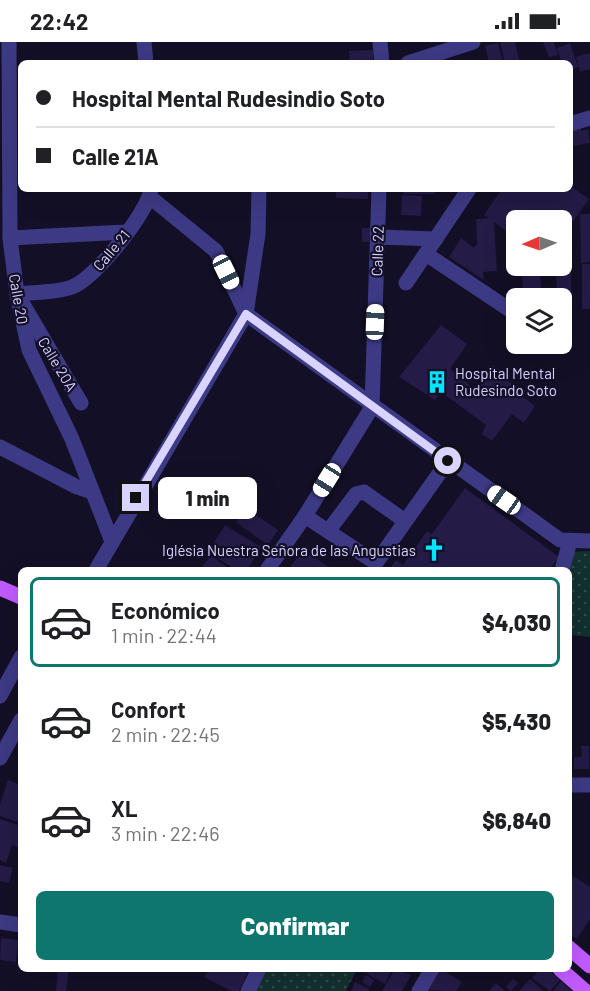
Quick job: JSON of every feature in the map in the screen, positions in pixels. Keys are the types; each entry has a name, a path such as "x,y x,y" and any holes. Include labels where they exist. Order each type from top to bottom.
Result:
{"main road":[{"path":"0,588 18,596"},
{"path":"572,951 590,966"},
{"path":"563,972 585,991"}],"street":[{"name":"Calle 20","path":"9,42 10,238 17,294 29,350 72,439 111,539"},
{"path":"144,42 146,60"},
{"path":"380,42 382,60"},
{"path":"416,60 457,44 473,42"},
{"path":"573,123 590,118"},
{"path":"97,567 111,539 246,314 258,234 259,192"},
{"name":"Calle 22","path":"269,567 305,516 372,407 379,192"},
{"path":"406,283 467,192"},
{"path":"151,193 216,251 246,314 372,407 560,540 590,541"},
{"name":"Calle 21","path":"17,294 73,287 100,267 147,206 151,193"},
{"path":"10,238 126,232"},
{"path":"378,237 436,239"},
{"path":"426,254 506,307"},
{"name":"Calle 20A","path":"17,294 81,403"},
{"path":"0,447 77,487 92,492"},
{"path":"305,516 376,562 448,461"},
{"path":"329,530 356,494 364,492 405,521"},
{"path":"563,567 570,541"},
{"path":"0,696 18,663"},
{"path":"0,758 18,725"},
{"path":"572,784 590,785"},
{"path":"0,922 18,925"},
{"path":"248,991 258,972"},
{"path":"419,991 430,972"}],"green space":[{"path":"590,551 590,637 572,635 572,567 569,567 569,552"},
{"path":"251,972 356,972 346,991 241,991"}],"building":[{"path":"500,42 515,42 519,60 504,60"},
{"path":"543,42 554,42 558,55 549,57"},
{"path":"498,43 502,60 488,60 485,46"},
{"path":"570,43 578,67 573,69 573,60 561,60 557,48"},
{"path":"373,50 373,60 350,60 349,51"},
{"path":"590,53 590,69 580,72 576,57"},
{"path":"581,127 581,131 588,129 590,143 573,146 573,128"},
{"path":"573,188 589,199 572,223 572,210 506,210 506,231 494,222 497,271 483,272 484,280 449,257 461,238 474,248 477,244 476,219 489,218 484,215 500,192 573,192"},
{"path":"336,192 368,192 368,199 336,198"},
{"path":"403,192 435,192 435,194 403,194"},
{"path":"402,195 422,196 421,216 401,215"},
{"path":"580,214 590,214 590,262 581,263"},
{"path":"362,228 376,228 376,242 362,242"},
{"path":"582,264 590,264 590,309 582,309"},
{"path":"522,276 540,276 541,288 523,288"},
{"path":"556,276 571,276 571,288 557,288"},
{"name":"Hospital Mental Rudesindo Soto","path":"441,325 467,344 450,369 474,389 493,365 506,374 502,378 522,389 520,395 535,406 524,423 512,414 492,441 482,434 486,425 441,392 435,400 399,377"},
{"path":"465,488 559,557 551,567 391,567 396,560 403,565 427,531 432,534"},
{"path":"246,508 278,530 268,545 236,522"},
{"path":"225,525 261,547 249,567 231,567 208,552"},
{"path":"303,549 329,567 290,567"},
{"path":"211,555 226,567 202,567"},
{"path":"581,746 589,746 589,769 574,769 574,757 582,757"},
{"path":"8,780 18,784 18,822 0,816 0,805"},
{"path":"0,819 18,825 18,847 12,845 6,863 0,860"},
{"path":"0,865 13,868 9,883 0,881"},
{"path":"572,876 590,887 590,919 577,939 572,936"},
{"path":"1,938 18,940 16,962 0,960"},
{"path":"58,972 69,972 66,991 56,991"},
{"path":"206,972 248,972 239,991 232,991 204,977"},
{"path":"364,972 391,972 385,984"},
{"path":"393,972 411,975 402,991 382,991"},
{"path":"439,972 446,972 462,982 456,991 428,990"},
{"path":"537,972 551,972 560,980 550,991 532,978"},
{"path":"366,975 374,980 370,987 362,982"},
{"path":"513,979 518,983 511,991 506,987"},
{"path":"530,979 543,991 519,991"},
{"path":"561,981 572,991 553,991"},
{"path":"355,982 369,989 368,991 351,991"},
{"path":"496,983 505,991 489,991"}],"place":[{"name":"Hospital Mental Rudesindo Soto","path":"437,382"},
{"name":"Iglésia Nuestra Señora de las Angustias","path":"434,550"}],"route":[{"path":"136,498 246,314 448,461"}]}
